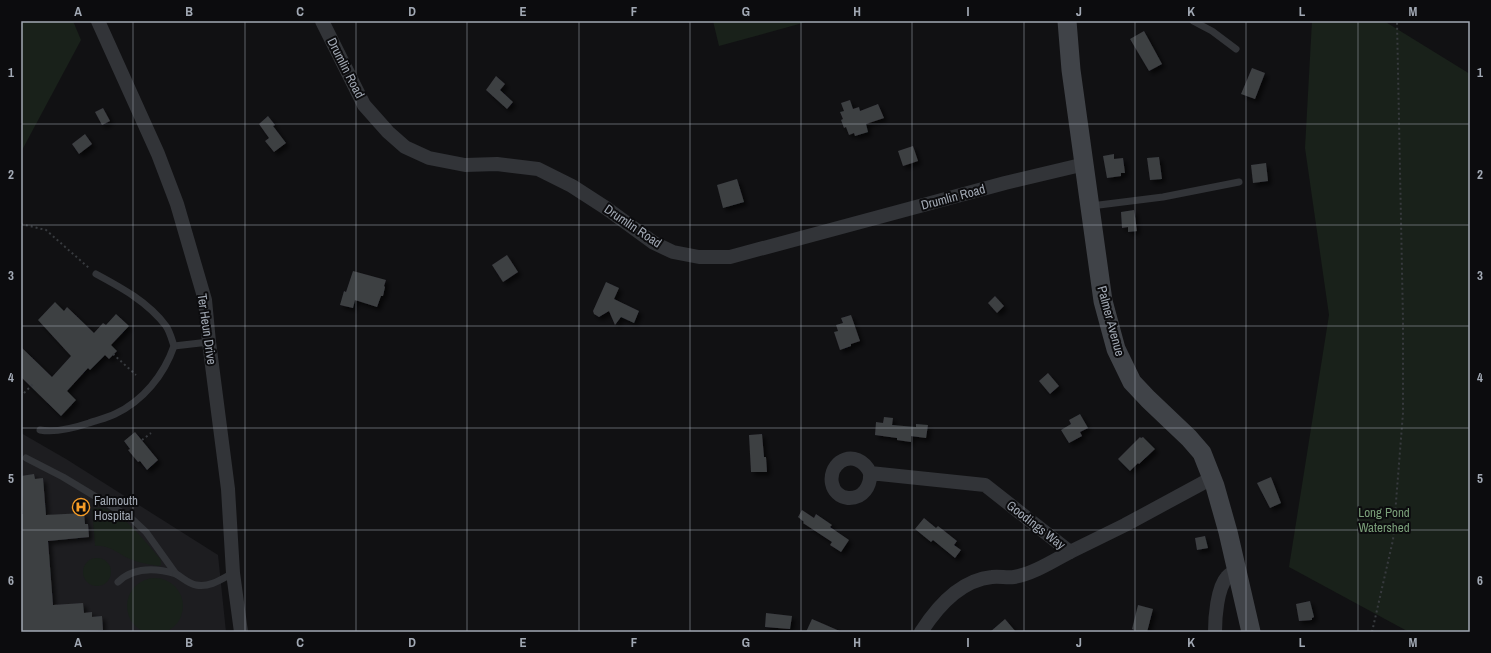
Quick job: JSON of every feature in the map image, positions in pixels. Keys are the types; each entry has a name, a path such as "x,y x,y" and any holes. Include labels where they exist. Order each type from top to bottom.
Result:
{"main road":[{"name":"Palmer Avenue","path":"1066,21 1071,70 1103,301 1116,349 1132,382 1189,438 1202,453 1212,478 1238,570 1251,632"}],"street":[{"name":"Ter Heun Drive","path":"98,21 158,154 177,204 205,300 228,489 233,573 241,632"},
{"name":"Drumlin Road","path":"322,21 364,105 388,132 405,148 429,158 465,165 497,164 538,170 572,186 606,208 654,243 672,252 699,257 730,257 1005,183 1084,164"},
{"name":"Goodings Way","path":"870,473 985,486 1070,552 1212,478"},
{"path":"921,632 939,606 961,589 974,582 991,577 1013,577 1024,574 1070,552"},
{"path":"1215,632 1218,602 1222,584 1227,576 1238,570"}],"lane":[{"path":"1193,21 1236,49"},
{"path":"1090,206 1163,197 1239,182"},
{"path":"40,430 58,430 80,426 114,414 128,407 141,398 170,360 174,346 167,327 154,313 127,290 96,274"},
{"path":"174,346 209,342"},
{"path":"26,458 63,477 131,518 146,532 176,574"},
{"path":"118,582 130,573 140,570 164,570 176,574 195,585 214,583 233,573"}],"path":[{"path":"1372,632 1393,540 1403,413 1403,320 1397,21"},
{"path":"21,224 46,230 96,274"},
{"path":"113,354 136,376"},
{"path":"24,393 33,384"},
{"path":"142,440 151,432"}],"shaded area":[{"name":"Falmouth Hospital","path":"21,433 66,459 218,555 226,632 21,632"}],"green space":[{"path":"21,21 73,21 81,40 21,152"},
{"path":"713,21 810,21 719,46"},
{"name":"Long Pond Watershed","path":"1312,21 1384,21 1470,74 1470,632 1409,632 1289,567 1329,315 1305,148"},
{"path":"92,509 106,509 115,513 124,520 141,536 161,560 161,565 158,566 137,562 105,546 95,546"},
{"path":"97,558 107,562 111,572 107,582 97,586 87,582 83,572 87,562"},
{"path":"155,578 166,580 175,586 181,595 183,606 181,617 175,626 166,632 155,634 144,632 135,626 129,617 127,606 129,595 135,586 144,580"}],"building":[{"path":"1144,31 1162,64 1149,71 1130,39"},
{"path":"1252,68 1265,73 1255,99 1241,94"},
{"path":"496,76 505,84 500,90 513,102 507,109 486,90"},
{"path":"850,100 853,109 859,107 860,111 878,104 884,118 866,124 868,132 855,136 854,133 849,135 846,127 844,128 841,120 843,119 840,112 844,111 841,103"},
{"path":"103,108 110,121 102,125 95,112"},
{"path":"268,116 275,125 273,126 286,143 274,152 265,141 269,138 259,124"},
{"path":"85,134 92,144 79,154 72,144"},
{"path":"913,146 918,161 903,166 898,151"},
{"path":"1114,154 1114,159 1123,158 1125,173 1121,173 1121,176 1107,178 1103,156"},
{"path":"1159,157 1162,179 1150,180 1147,158"},
{"path":"1266,163 1268,181 1253,183 1251,165"},
{"path":"737,179 744,202 723,208 717,185"},
{"path":"1134,210 1137,231 1128,232 1128,227 1122,228 1121,212"},
{"path":"507,255 518,272 503,282 492,265"},
{"path":"353,271 386,280 383,296 381,296 377,307 355,300 353,308 340,305 344,291 346,292"},
{"path":"606,282 619,288 614,299 639,311 634,323 621,317 615,325 609,311 599,317 594,314 593,311"},
{"path":"995,296 1004,306 997,313 988,303"},
{"path":"55,302 64,311 67,307 94,333 103,323 106,325 116,314 129,326 111,345 117,351 109,359 105,355 90,370 88,368 67,391 76,400 61,416 21,377 21,347 52,377 71,356 38,320"},
{"path":"851,315 860,341 840,350 834,332 838,331 836,325 843,323 841,318"},
{"path":"1048,373 1059,386 1050,394 1039,381"},
{"path":"1080,414 1088,428 1080,432 1082,436 1069,443 1061,430 1071,424 1069,420"},
{"path":"884,417 893,418 892,425 916,427 916,424 928,425 926,438 911,436 911,442 897,440 897,438 875,435 876,422 883,423"},
{"path":"135,432 158,460 147,470 128,450 130,449 124,441"},
{"path":"762,434 767,472 751,472 749,435"},
{"path":"1140,437 1143,437 1155,449 1130,471 1118,459"},
{"path":"34,474 35,479 43,478 46,515 84,513 85,524 88,524 89,537 48,541 53,605 83,603 84,613 92,612 92,617 102,616 103,630 21,632 21,514 23,514 21,476"},
{"path":"1271,477 1281,503 1270,508 1257,483"},
{"path":"802,510 814,518 816,514 832,525 830,527 849,540 841,552 830,545 832,542 803,523 804,522 798,517"},
{"path":"924,518 936,528 938,526 957,541 954,545 961,550 955,558 933,540 931,542 915,529"},
{"path":"1205,536 1208,548 1197,550 1195,538"},
{"path":"1310,601 1314,617 1312,620 1299,621 1296,604"},
{"path":"1138,605 1153,609 1147,632 1134,632 1132,629"},
{"path":"766,613 792,616 790,629 765,627"},
{"path":"812,619 842,632 806,632"},
{"path":"1005,619 1016,632 990,632"}],"place":[{"name":"Falmouth Hospital","path":"81,507"}]}
